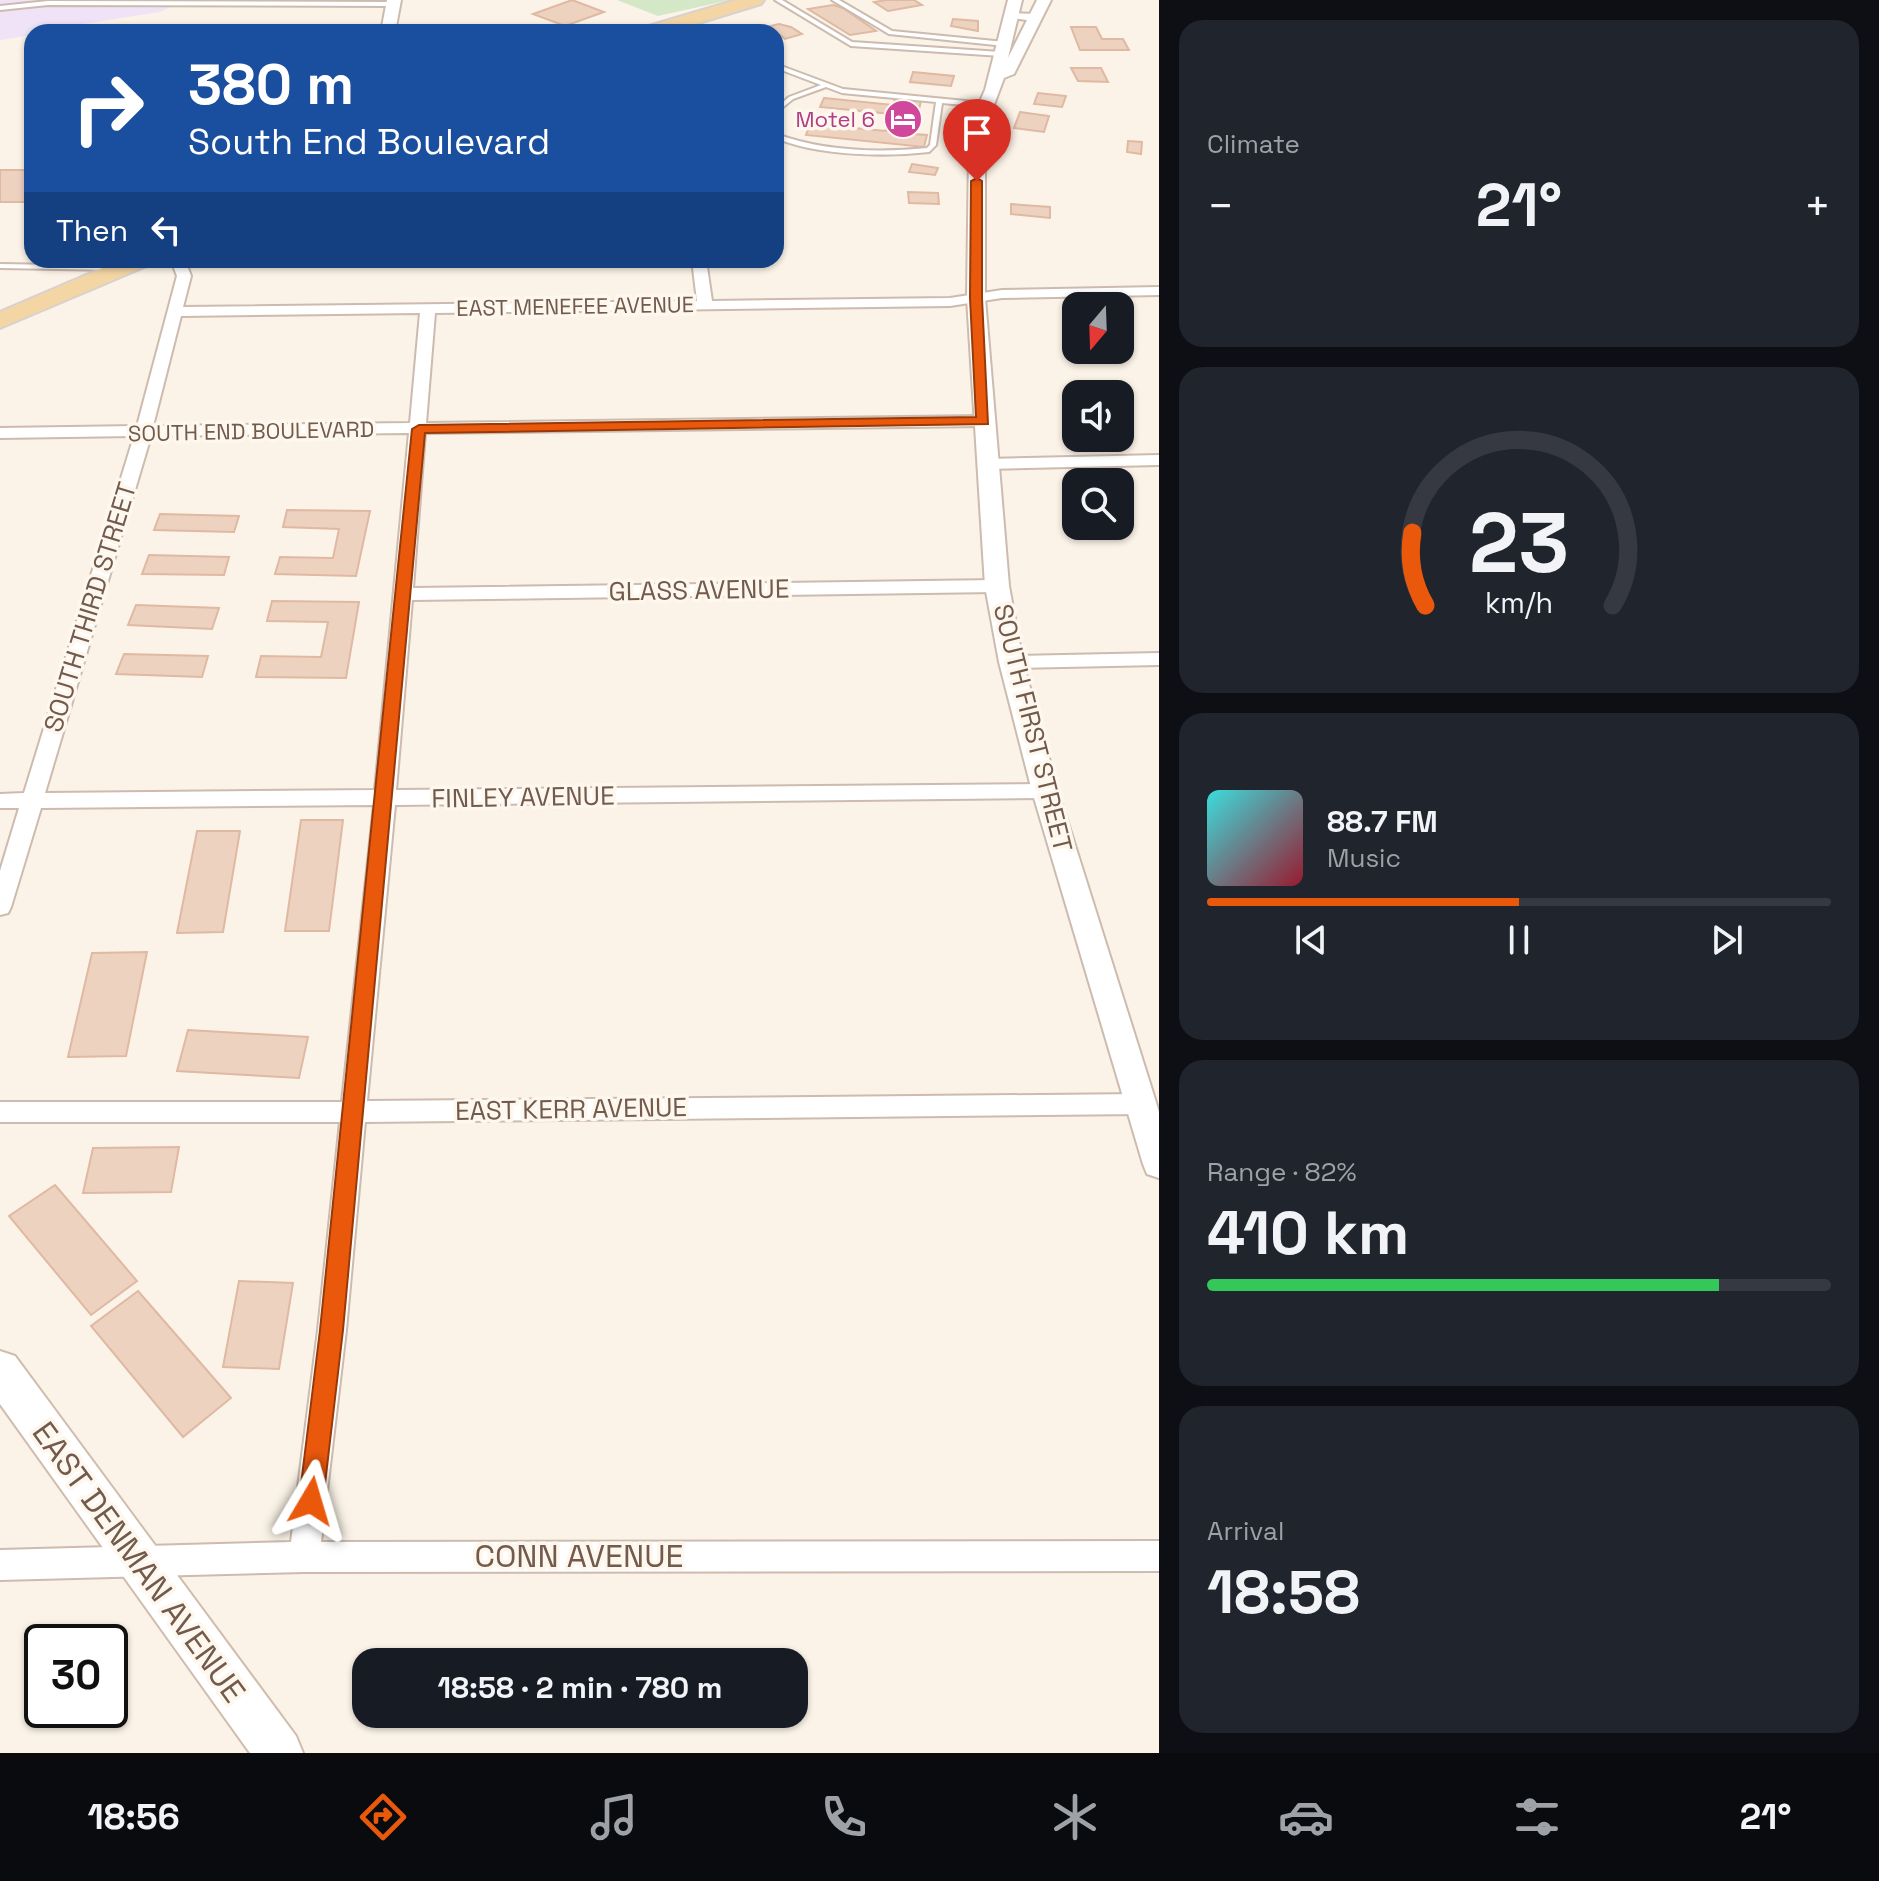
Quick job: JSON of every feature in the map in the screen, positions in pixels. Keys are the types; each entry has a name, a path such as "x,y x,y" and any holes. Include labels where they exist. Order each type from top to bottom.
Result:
{"main road":[{"path":"672,24 755,0"},
{"path":"0,321 123,268"},
{"name":"EAST DENMAN AVENUE","path":"0,1370 279,1753"}],"street":[{"name":"SOUTH FIRST STREET","path":"989,98 1012,67 1044,0"},
{"path":"390,24 394,2"},
{"name":"SOUTH FIRST STREET","path":"1013,7 977,152 976,298 997,586 1011,662 1045,791 1159,1164"},
{"path":"1013,7 1036,17"},
{"name":"SOUTH THIRD STREET","path":"0,907 143,434 184,276 181,268"},
{"path":"700,268 705,304"},
{"name":"EAST MENEFEE AVENUE","path":"173,312 950,302 1002,294 1159,291"},
{"path":"304,1557 332,1330 385,798 428,309"},
{"name":"SOUTH END BOULEVARD","path":"0,433 143,434 983,421"},
{"path":"987,464 1159,460"},
{"name":"GLASS AVENUE","path":"402,594 997,586"},
{"path":"1011,662 1159,659"},
{"name":"FINLEY AVENUE","path":"0,801 1045,791"},
{"name":"EAST KERR AVENUE","path":"0,1112 352,1112 1142,1104"},
{"name":"CONN AVENUE","path":"0,1565 304,1557 1159,1556"}],"lane":[{"path":"778,0 851,44 1003,49"},
{"path":"835,0 891,33 1003,49"},
{"path":"0,8 48,3 394,2"},
{"path":"677,22 681,24"},
{"path":"784,69 842,91 939,101 989,98"},
{"path":"784,104 791,98 824,86"},
{"path":"784,140 890,153 929,150 933,145 939,101"},
{"path":"0,266 24,266"}],"shaded area":[{"path":"0,0 185,0 160,12 83,24 24,24 24,36 0,40"}],"green space":[{"path":"617,0 730,0 658,16"}],"building":[{"path":"572,0 604,12 571,24 560,24 533,14"},
{"path":"914,0 922,5 888,11 874,2"},
{"path":"833,5 843,8 876,31 850,35 808,9"},
{"path":"953,19 978,21 978,31 951,26"},
{"path":"784,25 802,34 785,39"},
{"path":"1071,27 1096,27 1102,39 1123,39 1129,50 1080,50"},
{"path":"1071,68 1101,68 1108,82 1078,81"},
{"path":"913,72 954,76 951,86 910,82"},
{"path":"1038,93 1066,96 1062,107 1034,104"},
{"name":"Motel 6","path":"824,98 893,105 895,99 921,101 913,134 927,135 924,147 806,135 810,124 886,131 891,114 820,107"},
{"path":"1020,112 1049,116 1044,132 1014,128"},
{"path":"1128,141 1142,142 1141,154 1127,152"},
{"path":"912,164 938,168 935,175 909,172"},
{"path":"0,170 24,170 24,202 0,202"},
{"path":"908,192 938,193 939,204 909,203"},
{"path":"1011,204 1050,207 1050,218 1011,214"},
{"path":"287,510 370,511 356,576 275,574 280,557 333,558 339,529 283,527"},
{"path":"160,514 239,516 234,532 154,530"},
{"path":"149,555 229,557 224,575 142,574"},
{"path":"272,601 359,602 346,678 256,677 261,656 321,657 328,622 267,621"},
{"path":"136,605 219,608 212,629 128,625"},
{"path":"124,654 208,656 202,677 116,674"},
{"path":"301,820 343,820 329,931 285,931"},
{"path":"197,831 240,831 223,932 177,933"},
{"path":"147,952 126,1056 68,1057 92,953"},
{"path":"188,1030 308,1037 299,1078 177,1071"},
{"path":"179,1147 171,1192 83,1193 93,1148"},
{"path":"55,1185 137,1281 91,1315 9,1216"},
{"path":"239,1281 293,1283 279,1369 223,1367"},
{"path":"138,1291 231,1398 183,1437 91,1326"}],"place":[{"name":"Motel 6","path":"903,119"}],"route":[{"path":"311,1501 332,1330 419,429 983,421 976,298 977,181"}]}
